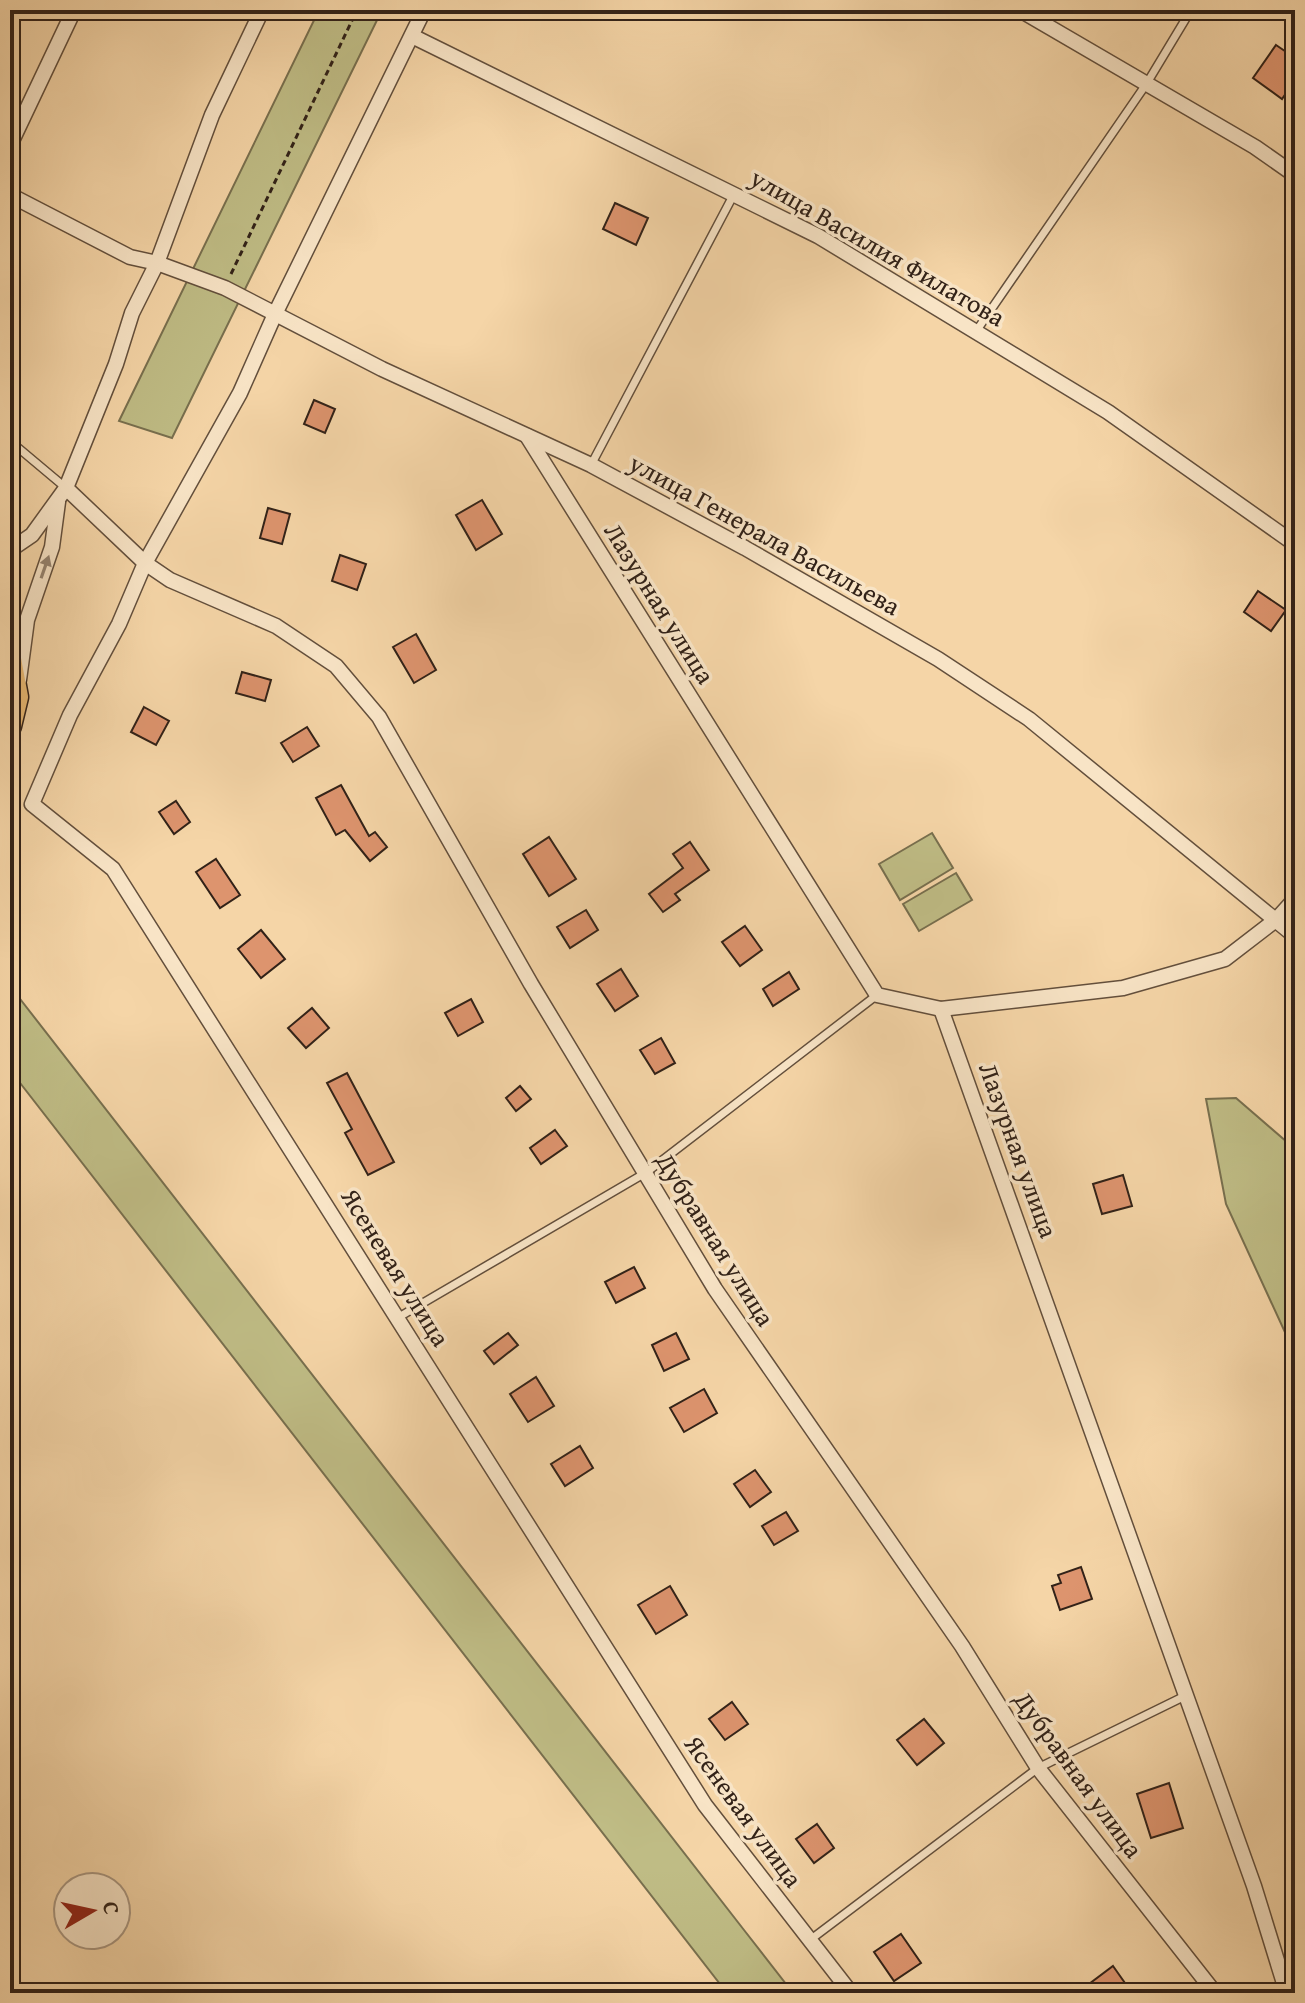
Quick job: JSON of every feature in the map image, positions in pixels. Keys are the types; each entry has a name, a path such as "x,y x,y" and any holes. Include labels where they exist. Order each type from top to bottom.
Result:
{"main road":[{"path":"10,659 17,697 10,726"}],"street":[{"path":"10,145 74,10"},
{"path":"17,697 27,620 52,547 62,495 116,364 132,313 157,263 212,115 262,10"},
{"path":"145,563 240,393 275,314 424,10"},
{"path":"1020,10 1255,147 1295,175"},
{"name":"улица Василия Филатова","path":"412,36 735,192 818,236 1108,412 1295,544"},
{"name":"улица Генерала Васильева","path":"10,195 130,257 157,263 225,288 591,465 745,548 938,659 1029,719 1295,936"},
{"name":"Лазурная улица","path":"527,436 877,995"},
{"path":"10,550 32,535 62,495"},
{"name":"Дубравная улица","path":"62,495 170,580 276,626 336,666 379,717 531,984 715,1289 962,1646 1038,1768 1215,1993"},
{"name":"Ясеневая улица","path":"145,563 119,624 70,715 32,804 113,869 705,1805 851,1993"},
{"path":"877,995 941,1009 1123,988 1225,959 1277,919 1295,899"},
{"name":"Лазурная улица","path":"941,1009 1187,1695 1254,1886 1287,1993"}],"lane":[{"path":"977,330 1147,83 1191,10"},
{"path":"591,465 735,192"},
{"path":"12,447 62,495"},
{"path":"399,1317 647,1172 877,995"},
{"path":"810,1940 1038,1768 1187,1695"}],"path":[{"path":"225,288 357,10"}],"shaded area":[{"path":"319,10 382,10 172,438 119,421"},
{"path":"932,833 953,868 900,900 879,864"},
{"path":"956,873 972,900 919,931 903,904"},
{"path":"10,986 793,1993 727,1993 10,1070"},
{"path":"1236,1098 1295,1149 1295,1354 1226,1204 1206,1099"}],"building":[{"path":"1276,45 1295,58 1295,80 1282,99 1253,78"},
{"path":"615,203 648,218 636,245 603,229"},
{"path":"314,400 335,409 325,433 304,424"},
{"path":"482,500 502,534 476,550 456,515"},
{"path":"268,508 290,514 282,544 260,538"},
{"path":"340,555 366,564 357,590 332,581"},
{"path":"1258,591 1286,610 1271,631 1244,612"},
{"path":"416,634 436,670 414,683 393,647"},
{"path":"242,672 271,680 265,701 236,693"},
{"path":"144,707 169,721 156,745 131,732"},
{"path":"307,727 319,746 293,762 281,743"},
{"path":"341,785 369,836 375,832 387,847 370,861 345,830 336,835 316,798"},
{"path":"176,801 190,822 174,834 159,812"},
{"path":"549,837 576,879 549,896 523,854"},
{"path":"690,842 709,870 675,894 680,900 663,912 649,894 683,868 673,854"},
{"path":"216,859 240,895 220,908 196,872"},
{"path":"586,910 598,930 570,948 557,927"},
{"path":"745,926 762,950 740,966 722,942"},
{"path":"261,930 285,959 261,978 238,949"},
{"path":"621,969 638,996 615,1011 597,984"},
{"path":"789,972 799,989 773,1006 763,989"},
{"path":"471,999 483,1022 458,1036 445,1013"},
{"path":"312,1008 329,1028 306,1048 288,1028"},
{"path":"661,1038 675,1063 655,1074 640,1050"},
{"path":"347,1073 394,1162 368,1175 345,1133 352,1129 327,1083"},
{"path":"520,1086 531,1099 516,1111 506,1098"},
{"path":"555,1130 567,1146 541,1164 530,1148"},
{"path":"1123,1175 1132,1206 1102,1214 1093,1184"},
{"path":"634,1267 645,1288 616,1303 605,1282"},
{"path":"508,1333 518,1345 494,1364 484,1351"},
{"path":"676,1333 689,1359 664,1371 652,1345"},
{"path":"536,1377 554,1406 528,1422 510,1394"},
{"path":"704,1389 717,1413 684,1432 670,1408"},
{"path":"580,1446 593,1468 565,1486 551,1464"},
{"path":"755,1470 771,1492 750,1507 734,1484"},
{"path":"786,1512 798,1531 774,1545 762,1526"},
{"path":"1081,1567 1092,1599 1060,1610 1052,1586 1061,1583 1058,1575"},
{"path":"670,1586 687,1615 656,1634 638,1605"},
{"path":"732,1702 748,1724 725,1740 709,1719"},
{"path":"924,1719 944,1743 917,1765 897,1740"},
{"path":"1169,1783 1183,1828 1151,1838 1137,1794"},
{"path":"817,1824 834,1848 814,1863 796,1839"},
{"path":"901,1934 921,1963 894,1981 874,1952"},
{"path":"1113,1966 1132,1993 1077,1993"}]}
